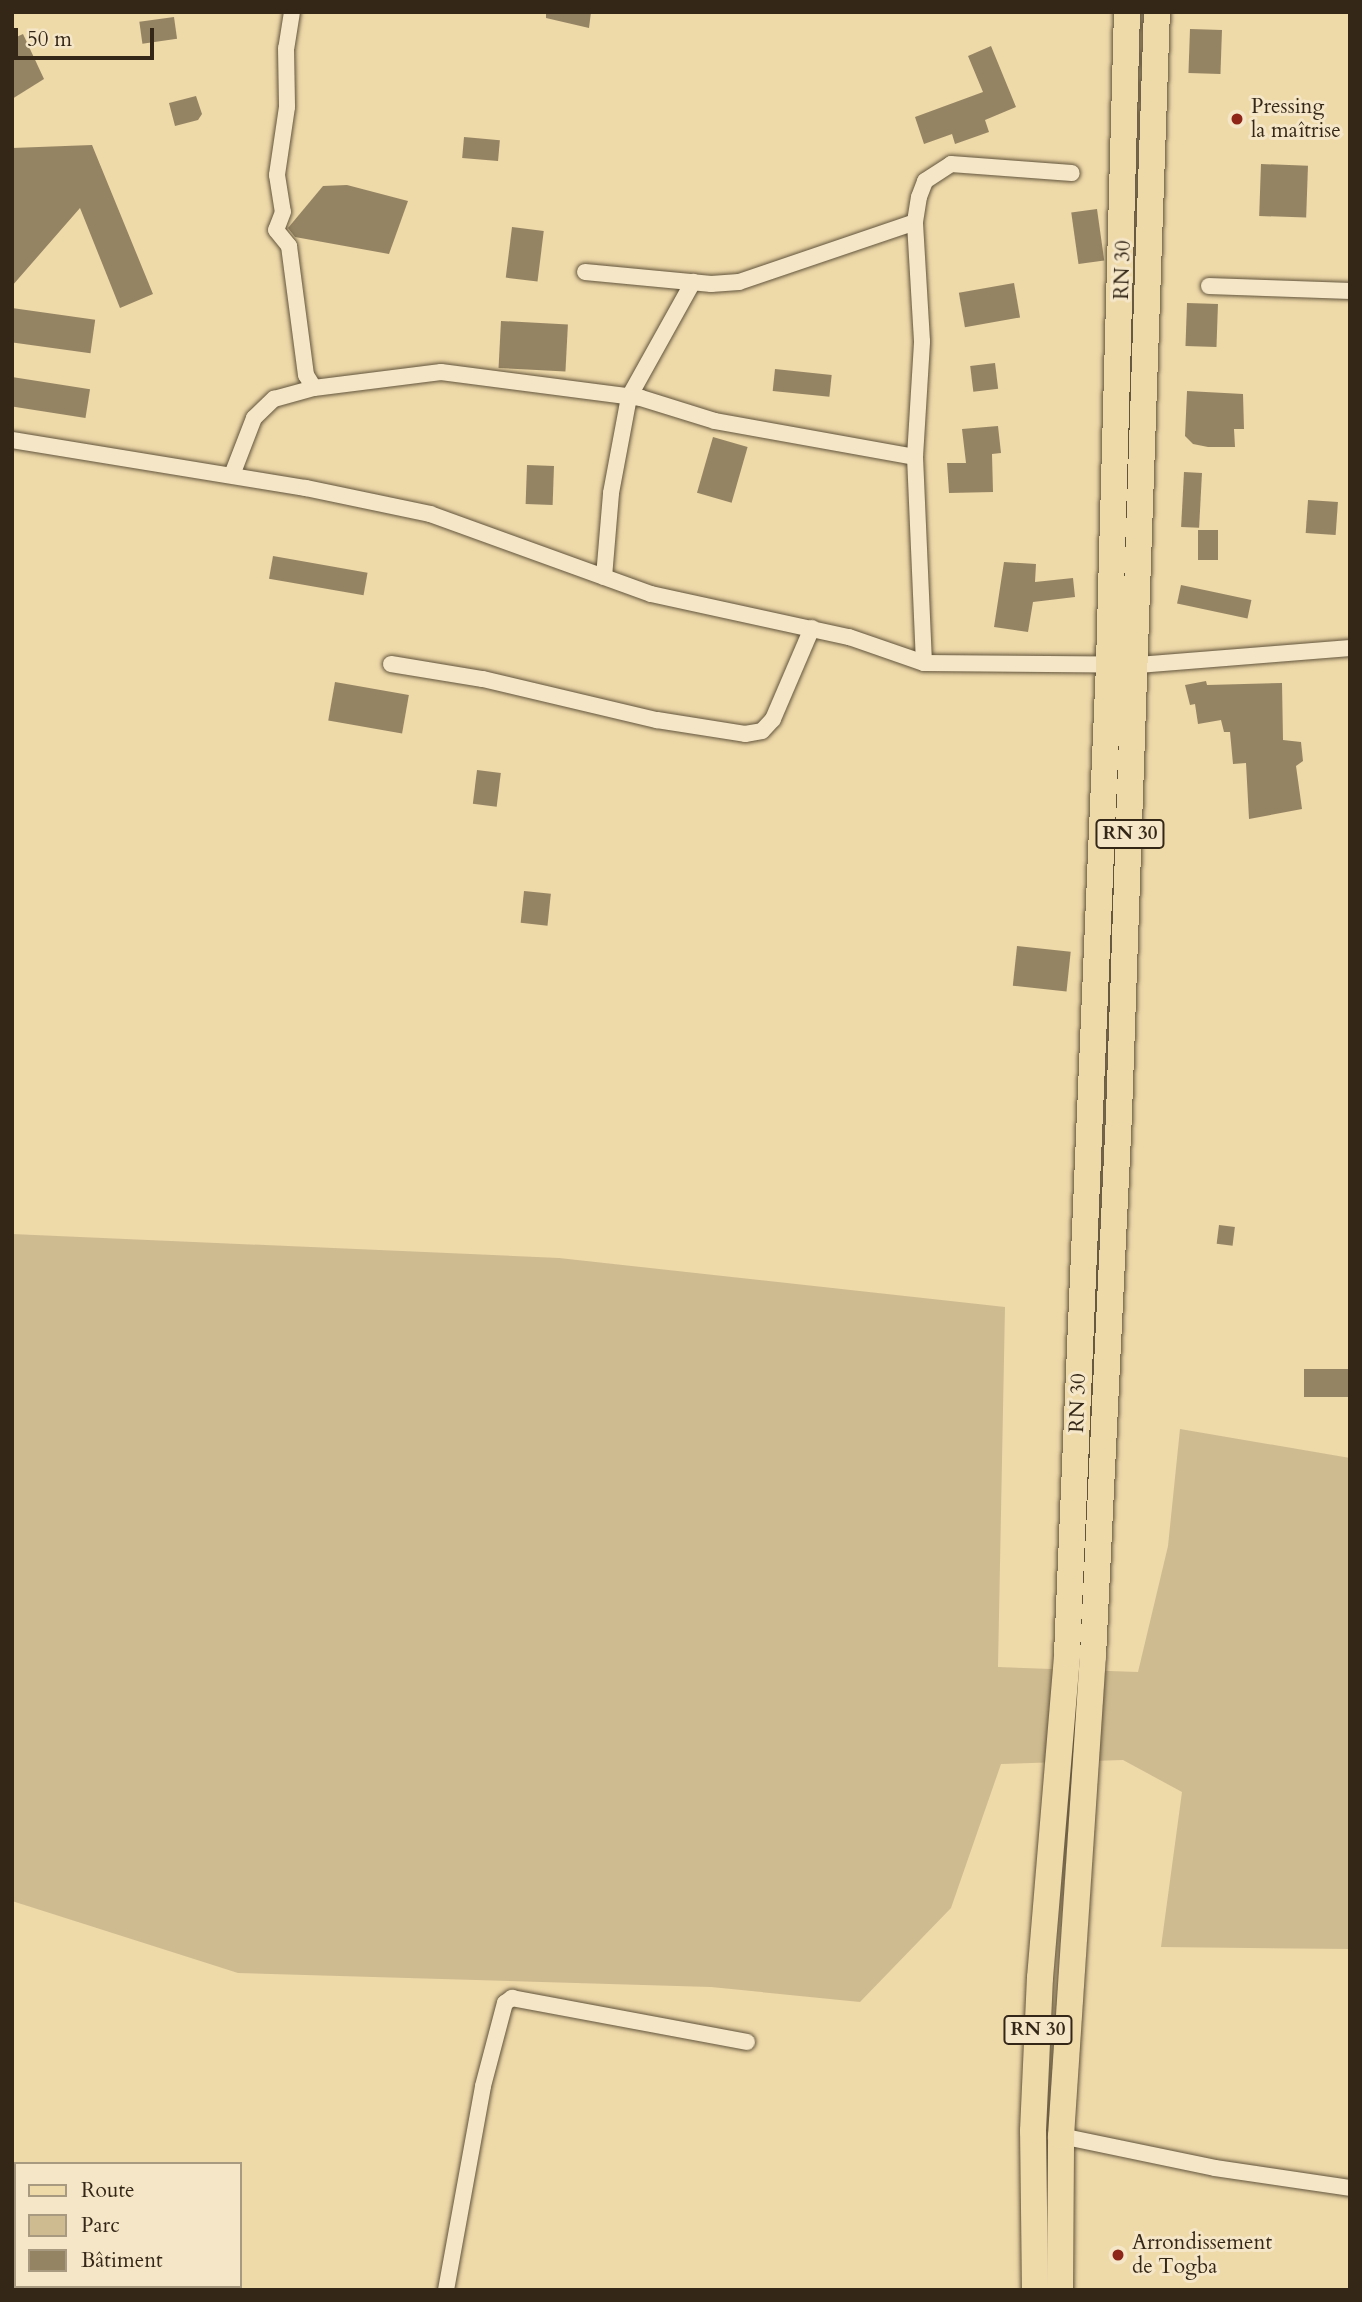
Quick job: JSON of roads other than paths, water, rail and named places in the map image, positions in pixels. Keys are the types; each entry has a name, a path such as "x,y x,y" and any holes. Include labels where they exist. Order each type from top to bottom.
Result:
{"main road":[{"name":"RN 30","path":"1035,2290 1038,2033 1067,1654 1109,664 1126,174 1127,12"},
{"name":"RN 30","path":"1060,2290 1061,2136 1093,1656 1138,665 1157,12"}],"street":[{"path":"292,12 286,48 287,107 277,175 283,212 276,230 289,246 306,375 314,388"},
{"path":"924,663 915,457 922,341 915,222 925,181 951,164 1072,173"},
{"path":"585,272 693,282 739,282 915,222"},
{"path":"604,577 611,493 629,397 693,282"},
{"path":"1209,286 1350,291"},
{"path":"232,475 261,408 274,399 314,388 441,372 629,397 715,421 915,457"},
{"path":"12,440 232,475 430,514 651,594 812,628 924,663 1138,665 1350,648"},
{"path":"391,664 483,679 657,720 745,734 762,731 773,719 812,628"},
{"path":"446,2290 483,2086 505,2003 512,1998 747,2042"},
{"path":"1061,2136 1215,2168 1350,2188"}],"place":[{"name":"Pressing la maîtrise","path":"1237,119"},
{"name":"Arrondissement de Togba","path":"1118,2255"}]}
